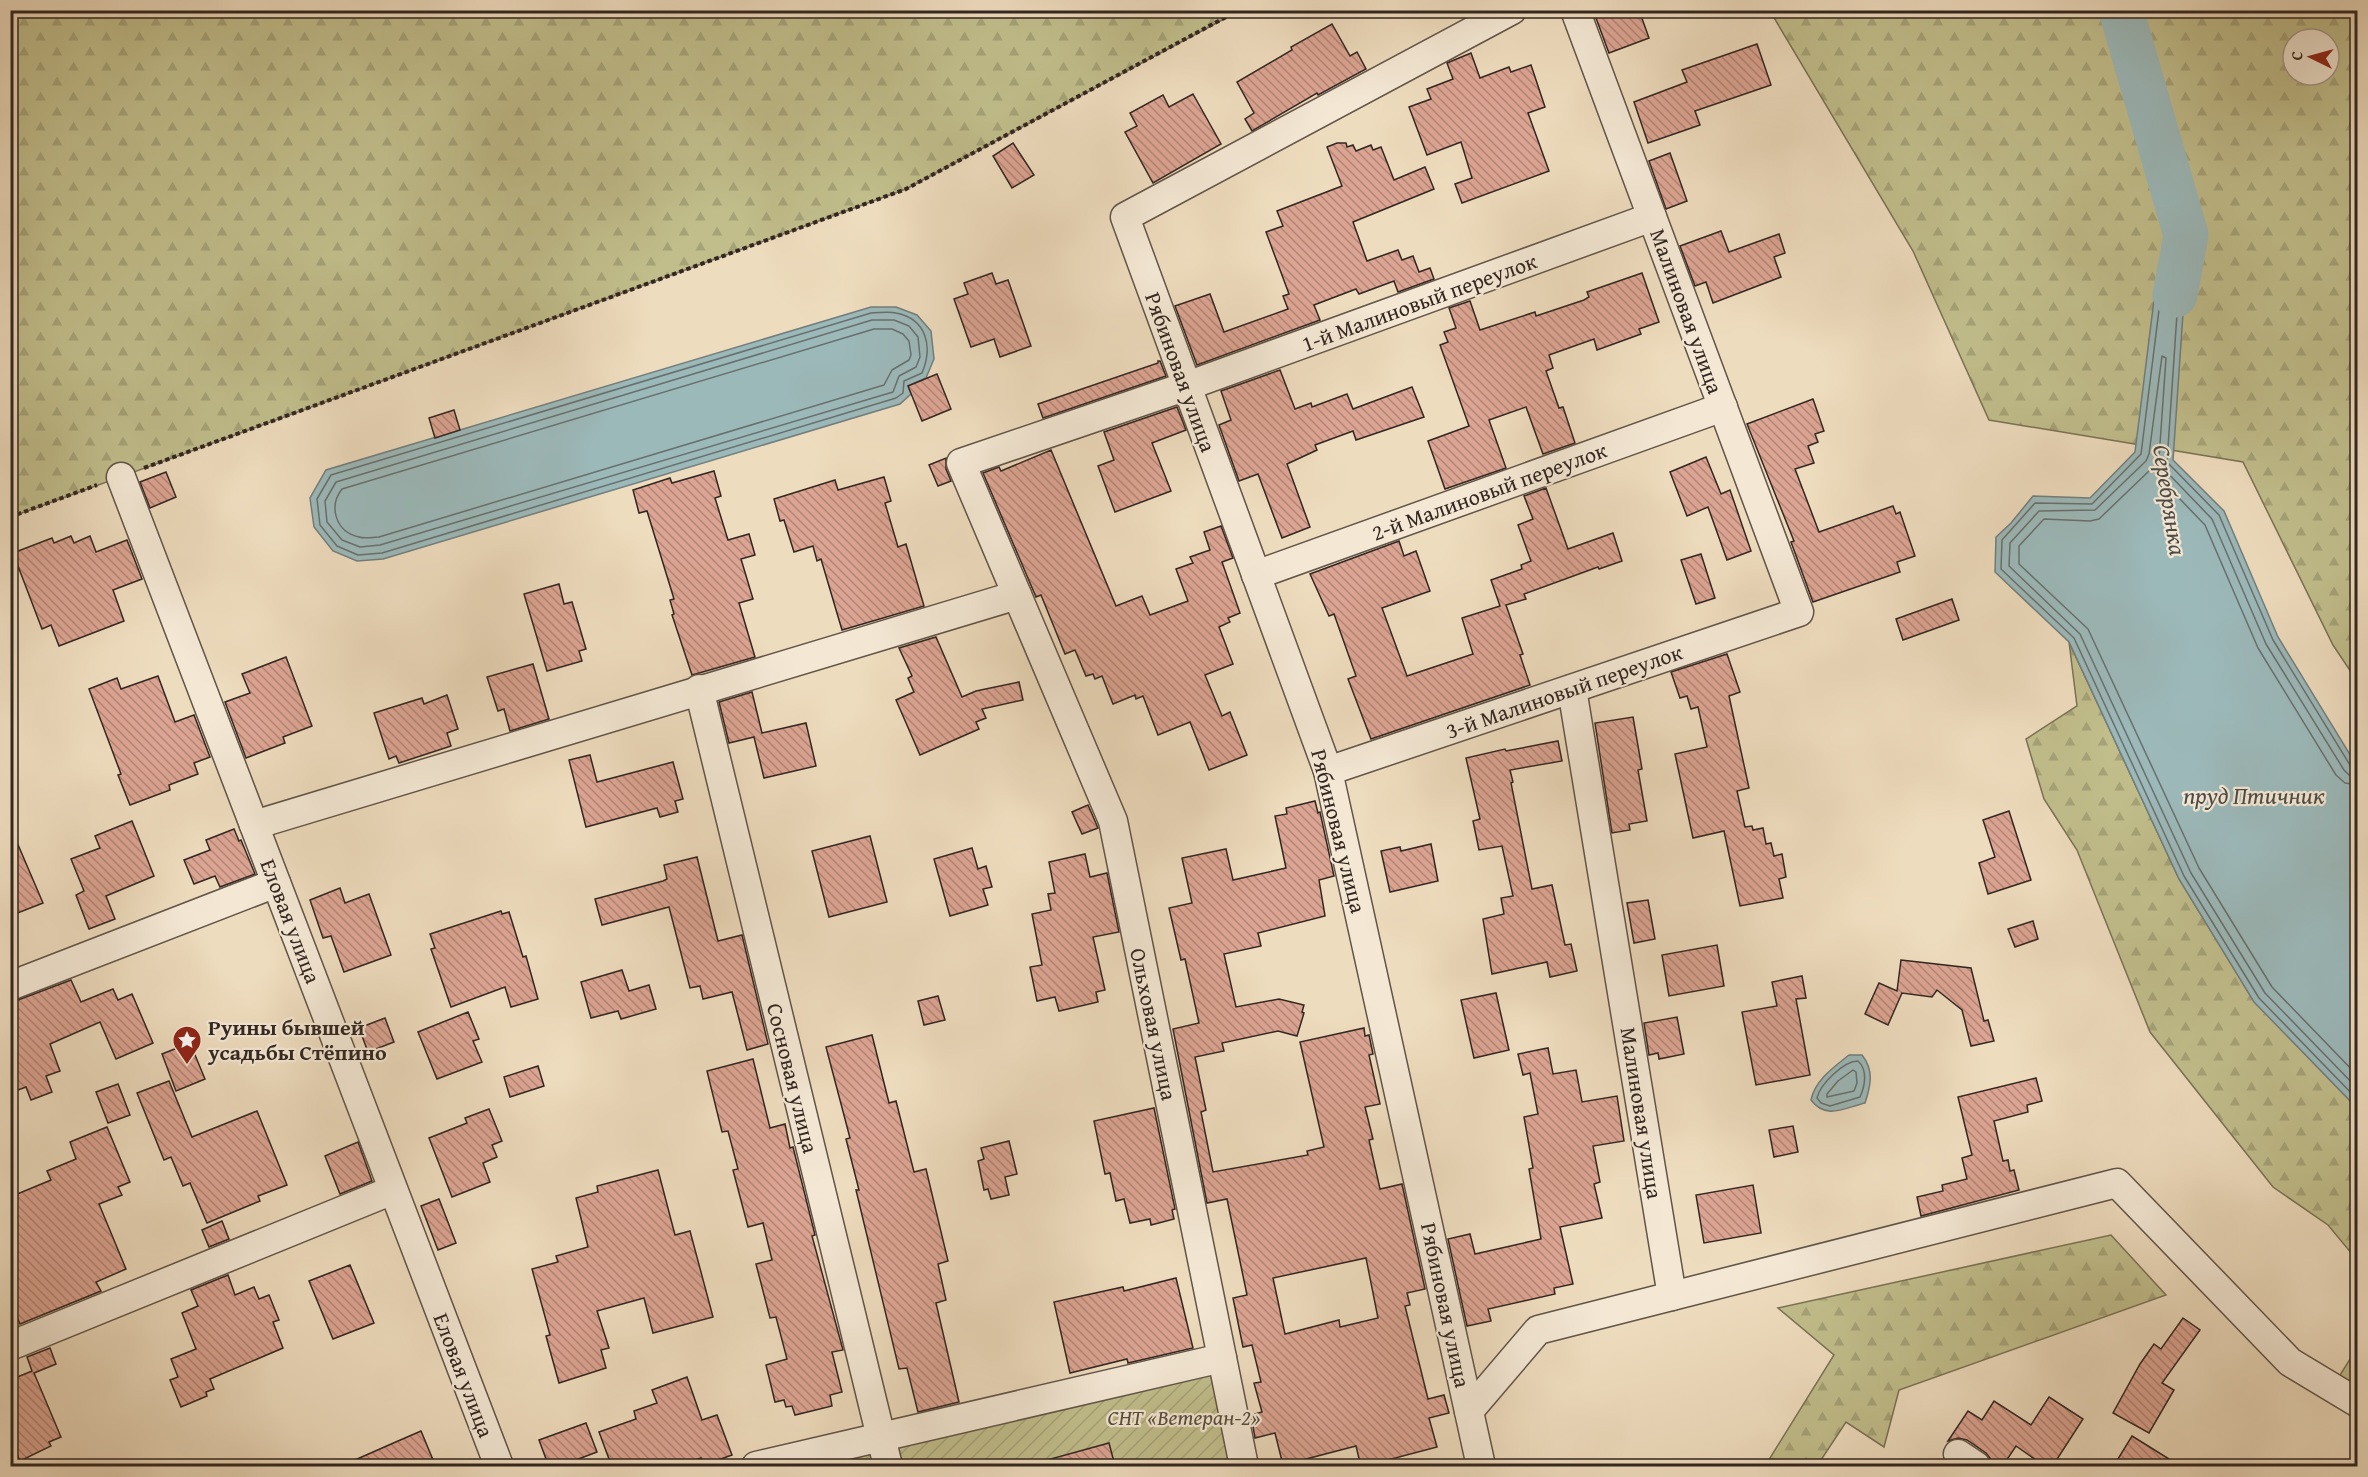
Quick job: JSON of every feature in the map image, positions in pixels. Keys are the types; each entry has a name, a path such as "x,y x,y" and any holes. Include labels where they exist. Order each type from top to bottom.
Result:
{"street":[{"name":"Рябиновая улица","path":"1481,1467 1328,771 1125,217 1512,10"},
{"name":"Малиновая улица","path":"1575,10 1799,612"},
{"name":"1-й Малиновый переулок","path":"1017,595 961,463 1186,386 1652,217"},
{"name":"2-й Малиновый переулок","path":"1256,575 1723,407"},
{"name":"Еловая улица","path":"121,477 499,1467"},
{"path":"254,825 1017,595"},
{"name":"Ольховая улица","path":"1017,595 1113,821 1244,1467"},
{"name":"3-й Малиновый переулок","path":"1328,771 1799,612"},
{"name":"Малиновая улица","path":"1572,688 1672,1296"},
{"name":"Сосновая улица","path":"699,689 888,1467"},
{"path":"10,986 276,883"},
{"path":"1469,1411 1538,1330 2116,1183 2290,1362 2358,1403"},
{"path":"10,1346 393,1190"},
{"path":"756,1467 1222,1358"}],"path":[{"path":"10,517 906,189 1239,10"}],"green space":[{"path":"11,11 1239,11 906,189 11,517"},
{"path":"1770,11 2357,11 2357,681 2333,645 2243,462 1989,420 1913,251"},
{"path":"2069,642 2179,879 2254,1001 2357,1108 2357,1260 2328,1225 2273,1187 2150,1032 2077,850 2044,799 2026,739 2077,706"},
{"path":"2111,1235 2166,1295 1899,1390 1884,1447 1846,1422 1817,1466 1765,1466 1834,1355 1778,1308"},
{"path":"2357,1348 2357,1420 2328,1394"},
{"name":"СНТ «Ветеран-2»","path":"1222,1358 1244,1466 756,1466"}],"water":[{"name":"пруд Птичник","path":"2186,235 2173,460 2224,511 2278,637 2357,766 2357,1108 2254,1002 2179,879 2069,642 1995,572 1996,537 2033,496 2090,498 2135,452 2154,300"},
{"path":"871,307 896,307 917,315 931,331 934,359 926,378 908,386 911,394 900,404 383,559 357,561 333,551 314,527 310,498 326,470"},
{"path":"1849,1055 1862,1055 1870,1072 1870,1084 1865,1103 1843,1110 1823,1110 1811,1100 1813,1093 1826,1074"}],"building":[{"path":"1593,10 1639,10 1649,38 1609,53"},
{"path":"1332,24 1350,56 1357,52 1366,69 1318,95 1317,93 1252,131 1245,119 1254,113 1237,82"},
{"path":"1757,44 1771,85 1695,111 1700,125 1648,143 1634,102 1687,82 1682,70"},
{"path":"1471,53 1480,78 1509,67 1511,72 1531,65 1545,107 1528,113 1549,171 1462,203 1455,184 1472,178 1461,142 1427,155 1409,107 1431,99 1427,89 1453,79 1447,63"},
{"path":"1193,94 1221,144 1153,183 1125,132 1137,126 1130,113 1163,95 1169,107"},
{"path":"1013,143 1034,175 1012,188 993,156"},
{"path":"1337,143 1346,143 1347,147 1353,145 1356,151 1371,145 1373,150 1381,147 1394,180 1425,167 1434,189 1353,222 1367,261 1398,250 1402,260 1413,256 1419,272 1430,268 1434,279 1398,292 1394,281 1359,294 1356,289 1314,305 1320,320 1197,365 1175,306 1210,294 1224,332 1288,309 1283,296 1289,294 1266,232 1283,226 1277,211 1342,186 1327,147"},
{"path":"1670,153 1687,201 1666,209 1649,161"},
{"path":"1721,231 1729,252 1779,234 1785,253 1774,257 1781,277 1713,303 1706,282 1695,286 1680,246"},
{"path":"992,273 996,284 1008,280 1031,346 1000,357 994,339 971,347 954,299 968,294 964,283"},
{"path":"1642,273 1659,322 1639,329 1641,334 1597,350 1594,339 1549,355 1553,368 1546,371 1559,408 1563,407 1575,443 1543,454 1526,407 1489,420 1506,468 1445,489 1428,441 1469,426 1440,345 1448,342 1444,332 1456,328 1449,308 1470,301 1480,330 1535,312 1536,316 1584,300 1589,297 1587,292"},
{"path":"1158,361 1166,376 1043,418 1038,404 1158,363"},
{"path":"1280,370 1295,409 1311,403 1312,407 1347,394 1353,409 1412,387 1424,417 1356,440 1353,431 1315,445 1317,450 1287,464 1310,527 1282,538 1258,474 1239,481 1219,425 1231,420 1221,391"},
{"path":"937,374 951,409 922,421 908,386"},
{"path":"1813,399 1824,431 1815,434 1818,442 1808,446 1814,463 1795,469 1819,532 1893,506 1896,514 1900,512 1915,556 1897,562 1900,572 1813,602 1791,542 1794,541 1747,424"},
{"path":"1177,407 1186,430 1152,443 1171,491 1115,512 1098,466 1114,460 1104,432"},
{"path":"454,410 460,430 435,438 429,418"},
{"path":"1051,450 1116,606 1142,596 1150,615 1188,601 1176,569 1193,563 1190,557 1210,550 1204,532 1221,526 1233,558 1222,562 1240,613 1228,618 1230,622 1219,627 1233,664 1205,675 1222,716 1230,712 1247,755 1209,770 1190,722 1158,735 1143,696 1136,699 1135,695 1113,704 1102,676 1095,679 1093,674 1086,676 1075,650 1065,654 1041,595 1036,597 983,473 999,467 1001,471"},
{"path":"1706,457 1721,494 1730,490 1751,551 1727,560 1708,507 1687,516 1670,472"},
{"path":"946,458 946,469 951,481 938,486 929,465"},
{"path":"714,471 721,496 715,498 728,540 749,534 755,555 741,559 753,599 739,603 755,657 692,675 672,615 674,614 670,600 674,599 647,511 639,513 633,490 670,478 672,483"},
{"path":"166,472 176,497 150,508 140,482"},
{"path":"884,477 891,501 885,503 898,547 906,544 924,606 842,630 821,559 817,561 813,546 794,552 784,520 780,521 774,499 835,480 838,490"},
{"path":"1546,488 1568,549 1613,533 1622,561 1599,569 1598,567 1524,594 1526,599 1506,605 1523,654 1520,655 1530,685 1371,739 1348,679 1356,676 1334,614 1329,616 1310,574 1399,541 1404,556 1416,551 1430,591 1382,608 1407,676 1473,654 1462,618 1500,606 1491,580 1522,569 1521,565 1531,561 1518,525 1533,519 1524,496"},
{"path":"71,536 74,543 90,536 96,552 127,540 142,579 113,590 124,621 59,646 51,625 42,629 13,553 52,538 54,543"},
{"path":"1701,554 1715,598 1696,604 1681,560"},
{"path":"559,584 564,604 572,602 586,649 579,651 582,661 547,671 524,594"},
{"path":"1952,599 1959,620 1903,640 1896,619"},
{"path":"936,637 962,697 976,691 1019,682 1023,700 982,709 986,718 976,722 979,729 920,755 896,700 914,692 908,678 912,676 899,648"},
{"path":"1727,654 1740,692 1729,696 1749,788 1737,791 1745,827 1752,826 1753,830 1763,828 1766,844 1771,843 1774,856 1782,854 1786,877 1779,879 1783,898 1740,906 1724,831 1693,838 1675,754 1707,747 1698,707 1691,709 1687,696 1680,698 1671,672"},
{"path":"286,657 312,726 283,737 285,743 246,758 225,702 250,693 242,674"},
{"path":"533,664 549,719 510,731 504,709 498,711 487,677"},
{"path":"158,676 175,722 194,715 210,757 194,763 198,774 169,785 170,790 130,805 118,775 121,774 89,689 117,678 121,689"},
{"path":"752,692 762,733 806,723 816,766 764,778 754,737 729,743 719,702"},
{"path":"447,695 458,729 447,733 451,746 399,763 396,756 389,759 374,713 422,698 424,704"},
{"path":"1633,717 1642,769 1638,770 1647,821 1629,824 1630,830 1612,833 1595,723"},
{"path":"1558,741 1562,761 1510,770 1513,782 1511,783 1532,889 1552,885 1565,945 1571,944 1577,971 1550,977 1547,962 1492,974 1483,919 1504,914 1501,898 1513,896 1502,846 1479,850 1473,821 1480,819 1466,758"},
{"path":"590,755 597,782 673,762 683,799 675,801 678,812 660,817 657,808 586,827 569,760"},
{"path":"1315,801 1318,813 1320,812 1334,876 1319,880 1325,916 1258,933 1261,946 1224,954 1236,1007 1279,999 1304,1005 1302,1012 1304,1013 1297,1036 1278,1031 1222,1043 1224,1051 1195,1057 1206,1110 1201,1112 1213,1172 1308,1155 1307,1151 1324,1147 1300,1042 1364,1028 1365,1036 1369,1035 1373,1054 1369,1055 1380,1104 1365,1107 1373,1139 1369,1140 1380,1189 1402,1184 1425,1289 1407,1293 1410,1305 1405,1306 1428,1399 1444,1395 1449,1413 1429,1418 1437,1447 1380,1462 1381,1467 1361,1467 1356,1446 1283,1465 1275,1433 1255,1438 1251,1415 1262,1412 1254,1383 1261,1382 1252,1345 1243,1347 1233,1298 1247,1295 1227,1199 1207,1203 1173,1029 1199,1023 1185,959 1181,960 1169,908 1192,903 1182,858 1226,849 1233,880 1286,868 1275,816 1287,814 1286,808","holes":["1366,1258 1378,1318 1340,1327 1339,1320 1285,1334 1273,1278"]},
{"path":"1088,805 1098,828 1082,834 1072,812"},
{"path":"2009,811 2031,880 1988,894 1979,863 1995,857 1983,820"},
{"path":"132,821 154,876 106,896 115,919 89,929 76,895 84,891 71,859 100,848 95,836"},
{"path":"10,826 43,903 10,916"},
{"path":"234,829 255,874 220,887 215,876 194,884 184,860 210,850 206,840"},
{"path":"870,836 887,902 829,917 812,851"},
{"path":"1431,844 1438,881 1390,892 1381,851 1400,847 1401,851"},
{"path":"972,848 978,869 986,866 992,887 983,889 988,905 950,916 934,859"},
{"path":"1085,854 1090,877 1107,873 1119,932 1093,937 1105,990 1096,992 1098,1002 1059,1011 1055,997 1037,1001 1030,967 1042,965 1032,914 1051,910 1048,894 1055,893 1049,862"},
{"path":"697,857 718,941 742,935 768,1044 747,1050 732,992 703,999 700,986 690,988 669,907 602,925 595,899 663,881 667,879 664,865"},
{"path":"340,888 345,903 369,894 391,955 344,972 331,936 323,938 310,900"},
{"path":"1648,900 1655,939 1634,943 1627,903"},
{"path":"501,911 502,914 509,912 523,957 526,956 538,999 511,1007 505,987 451,1007 431,949 435,948 430,934"},
{"path":"2033,921 2038,939 2015,947 2008,929"},
{"path":"1717,945 1724,986 1669,996 1662,955"},
{"path":"1901,960 1971,968 1984,1021 1988,1020 1994,1041 1971,1046 1962,1010 1937,990 1932,997 1902,993 1888,1025 1865,1014 1879,983 1897,991"},
{"path":"622,970 629,991 649,985 656,1009 621,1019 618,1011 591,1018 581,982"},
{"path":"1802,976 1806,998 1796,999 1810,1075 1756,1085 1742,1012 1777,1006 1772,982"},
{"path":"71,980 81,1002 113,989 118,1000 132,994 153,1043 116,1059 100,1022 50,1044 60,1071 46,1076 52,1092 31,1100 26,1087 10,1093 10,1003"},
{"path":"1496,993 1509,1050 1474,1058 1461,1000"},
{"path":"938,996 945,1020 924,1025 918,1001"},
{"path":"468,1012 479,1039 473,1041 482,1062 437,1079 418,1032"},
{"path":"1677,1017 1684,1054 1659,1059 1658,1053 1649,1055 1644,1023"},
{"path":"385,1018 394,1042 368,1052 359,1028"},
{"path":"872,1035 889,1103 896,1101 914,1172 926,1169 948,1261 938,1264 946,1300 936,1303 959,1402 918,1412 907,1368 899,1369 856,1190 859,1190 846,1139 850,1138 826,1047"},
{"path":"190,1043 205,1079 176,1091 162,1054"},
{"path":"1548,1048 1553,1074 1576,1070 1582,1102 1617,1096 1624,1141 1593,1146 1600,1182 1594,1184 1602,1218 1560,1227 1573,1284 1554,1288 1555,1294 1488,1309 1491,1321 1467,1326 1448,1239 1470,1234 1475,1254 1541,1239 1529,1169 1533,1168 1524,1117 1538,1114 1530,1073 1523,1075 1518,1054"},
{"path":"753,1059 770,1128 785,1124 790,1148 793,1147 815,1235 812,1236 843,1350 832,1352 842,1392 830,1395 832,1406 795,1415 792,1406 786,1407 784,1400 775,1402 766,1365 787,1359 776,1317 770,1318 756,1264 772,1260 763,1223 748,1227 733,1170 738,1169 728,1131 722,1132 707,1071"},
{"path":"538,1066 544,1086 510,1097 504,1077"},
{"path":"2036,1078 2042,1101 2027,1105 2028,1112 1994,1121 2003,1161 2008,1160 2010,1171 2014,1170 2019,1190 1921,1216 1917,1197 1943,1191 1942,1185 1967,1179 1962,1158 1972,1155 1958,1097"},
{"path":"169,1081 192,1137 257,1111 287,1185 258,1196 260,1201 207,1223 190,1183 183,1186 171,1157 164,1160 137,1093"},
{"path":"118,1084 130,1115 108,1123 96,1092"},
{"path":"1154,1108 1175,1209 1172,1210 1174,1219 1151,1225 1150,1219 1130,1223 1124,1199 1116,1201 1110,1173 1105,1174 1094,1121"},
{"path":"489,1109 502,1141 492,1145 497,1157 483,1163 490,1182 452,1197 429,1138 467,1123 465,1118"},
{"path":"1793,1126 1798,1152 1774,1157 1769,1130"},
{"path":"107,1127 130,1182 118,1187 122,1195 99,1204 126,1269 96,1282 101,1291 20,1324 10,1300 10,1197 51,1180 47,1171 76,1159 70,1142"},
{"path":"1009,1141 1017,1174 1005,1177 1009,1195 991,1199 988,1189 984,1190 978,1161 984,1159 981,1148"},
{"path":"358,1142 372,1181 340,1194 325,1156"},
{"path":"658,1170 675,1235 690,1231 713,1317 653,1333 644,1298 597,1311 609,1348 601,1350 606,1368 559,1383 546,1336 550,1335 532,1269 558,1262 556,1256 588,1247 576,1198 598,1192 597,1186"},
{"path":"1753,1185 1761,1233 1704,1243 1696,1195"},
{"path":"439,1199 456,1243 438,1250 421,1206"},
{"path":"222,1221 229,1239 209,1247 202,1230"},
{"path":"350,1265 374,1323 333,1339 309,1281"},
{"path":"228,1275 235,1295 254,1287 259,1299 269,1295 279,1320 273,1322 283,1348 210,1379 214,1389 206,1392 207,1396 181,1407 170,1380 178,1377 171,1359 196,1349 182,1313 198,1306 191,1290"},
{"path":"1176,1278 1193,1348 1128,1363 1127,1359 1070,1373 1054,1302 1123,1287 1124,1291"},
{"path":"2183,1318 2200,1330 2162,1383 2174,1390 2149,1433 2113,1413 2140,1364 2154,1344 2161,1349"},
{"path":"50,1348 56,1364 34,1373 61,1437 49,1442 51,1446 20,1461 10,1439 10,1380 32,1371 27,1357"},
{"path":"687,1377 702,1420 717,1415 732,1455 704,1465 701,1458 676,1467 636,1467 634,1461 612,1467 599,1432 636,1419 634,1411 657,1403 652,1390"},
{"path":"2049,1397 2083,1419 2052,1467 2046,1467 2016,1446 2002,1467 1992,1467 1986,1453 1967,1440 1958,1438 1948,1441 1968,1411 1982,1420 1994,1401 2031,1425"},
{"path":"586,1423 597,1452 557,1467 549,1467 539,1440"},
{"path":"421,1431 436,1467 339,1467 398,1441"},
{"path":"2132,1436 2182,1467 2113,1467"},
{"path":"1109,1443 1114,1462 1096,1467 1047,1467 1047,1460"}],"waterway":[{"name":"Серебрянка","path":"2121,10 2186,235 2175,295"}],"place":[{"name":"Руины бывшей усадьбы Стёпино","path":"187,1066"}]}
